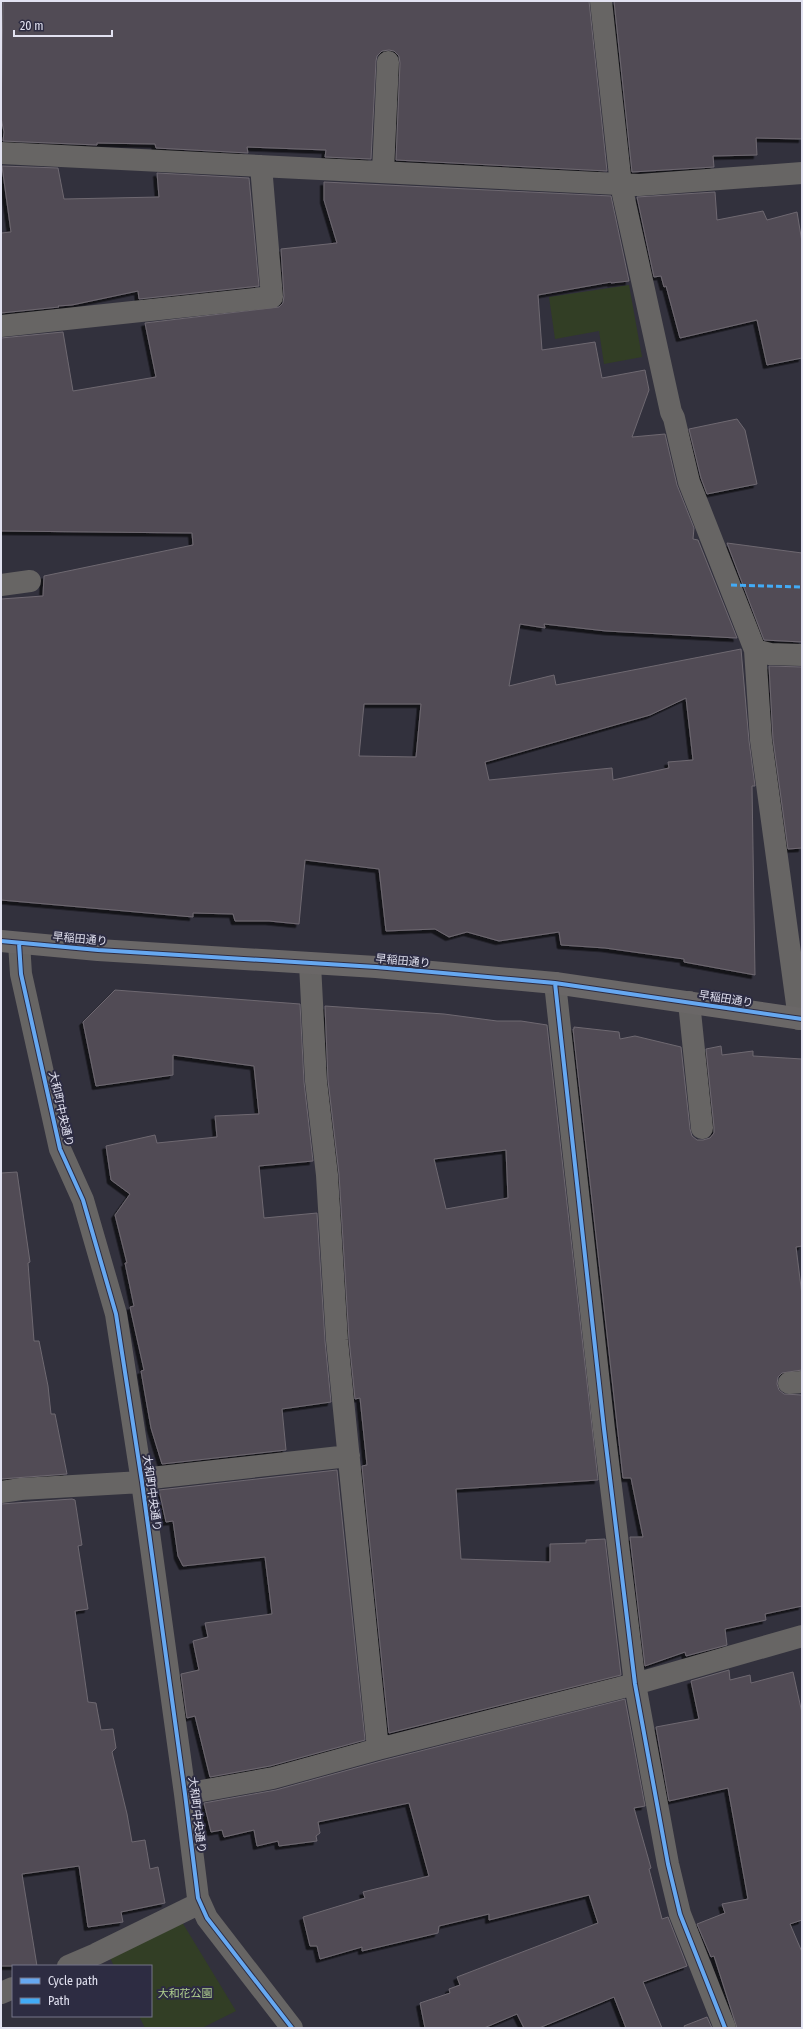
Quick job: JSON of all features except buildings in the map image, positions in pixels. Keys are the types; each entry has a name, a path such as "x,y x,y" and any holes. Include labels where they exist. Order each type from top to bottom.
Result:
{"main road":[{"name":"早稲田通り","path":"10,942 555,982 800,1019"}],"street":[{"path":"601,1 621,185 671,412 674,418 689,482 755,650 761,740 800,1019"},
{"path":"383,172 388,62"},
{"path":"1,153 621,185 802,173"},
{"path":"1,326 272,297 261,166"},
{"path":"1,585 30,581"},
{"path":"755,650 770,654 802,654"},
{"name":"大和町中央通り","path":"10,942 21,974 60,1149 83,1200 116,1314 142,1480 198,1898 207,1918 292,2028"},
{"path":"310,964 316,1081 327,1175 337,1340 378,1749"},
{"path":"555,982 604,1429 635,1684 668,1864 680,1914 725,2028"},
{"path":"689,1002 702,1128"},
{"path":"1,1492 21,1489 142,1480 349,1456"},
{"path":"185,1794 273,1778 378,1749 635,1684 802,1636"},
{"path":"70,1965 200,1903"},
{"path":"1,1993 12,1988"}],"green space":[{"path":"629,285 642,357 604,364 599,331 555,339 549,297"},
{"name":"大和花公園","path":"182,1922 236,2011 202,2028 145,2028 140,2017 152,2017 152,1965 114,1965 110,1958"}],"marked path":[{"path":"731,585 802,587"}],"cycle path":[{"path":"1,941 98,950 376,967 555,983 802,1019"},
{"path":"19,943 21,974 60,1149 83,1200 116,1314 142,1482 198,1898 207,1918 292,2028"},
{"path":"555,983 604,1429 635,1684 668,1864 680,1914 725,2028"}]}
